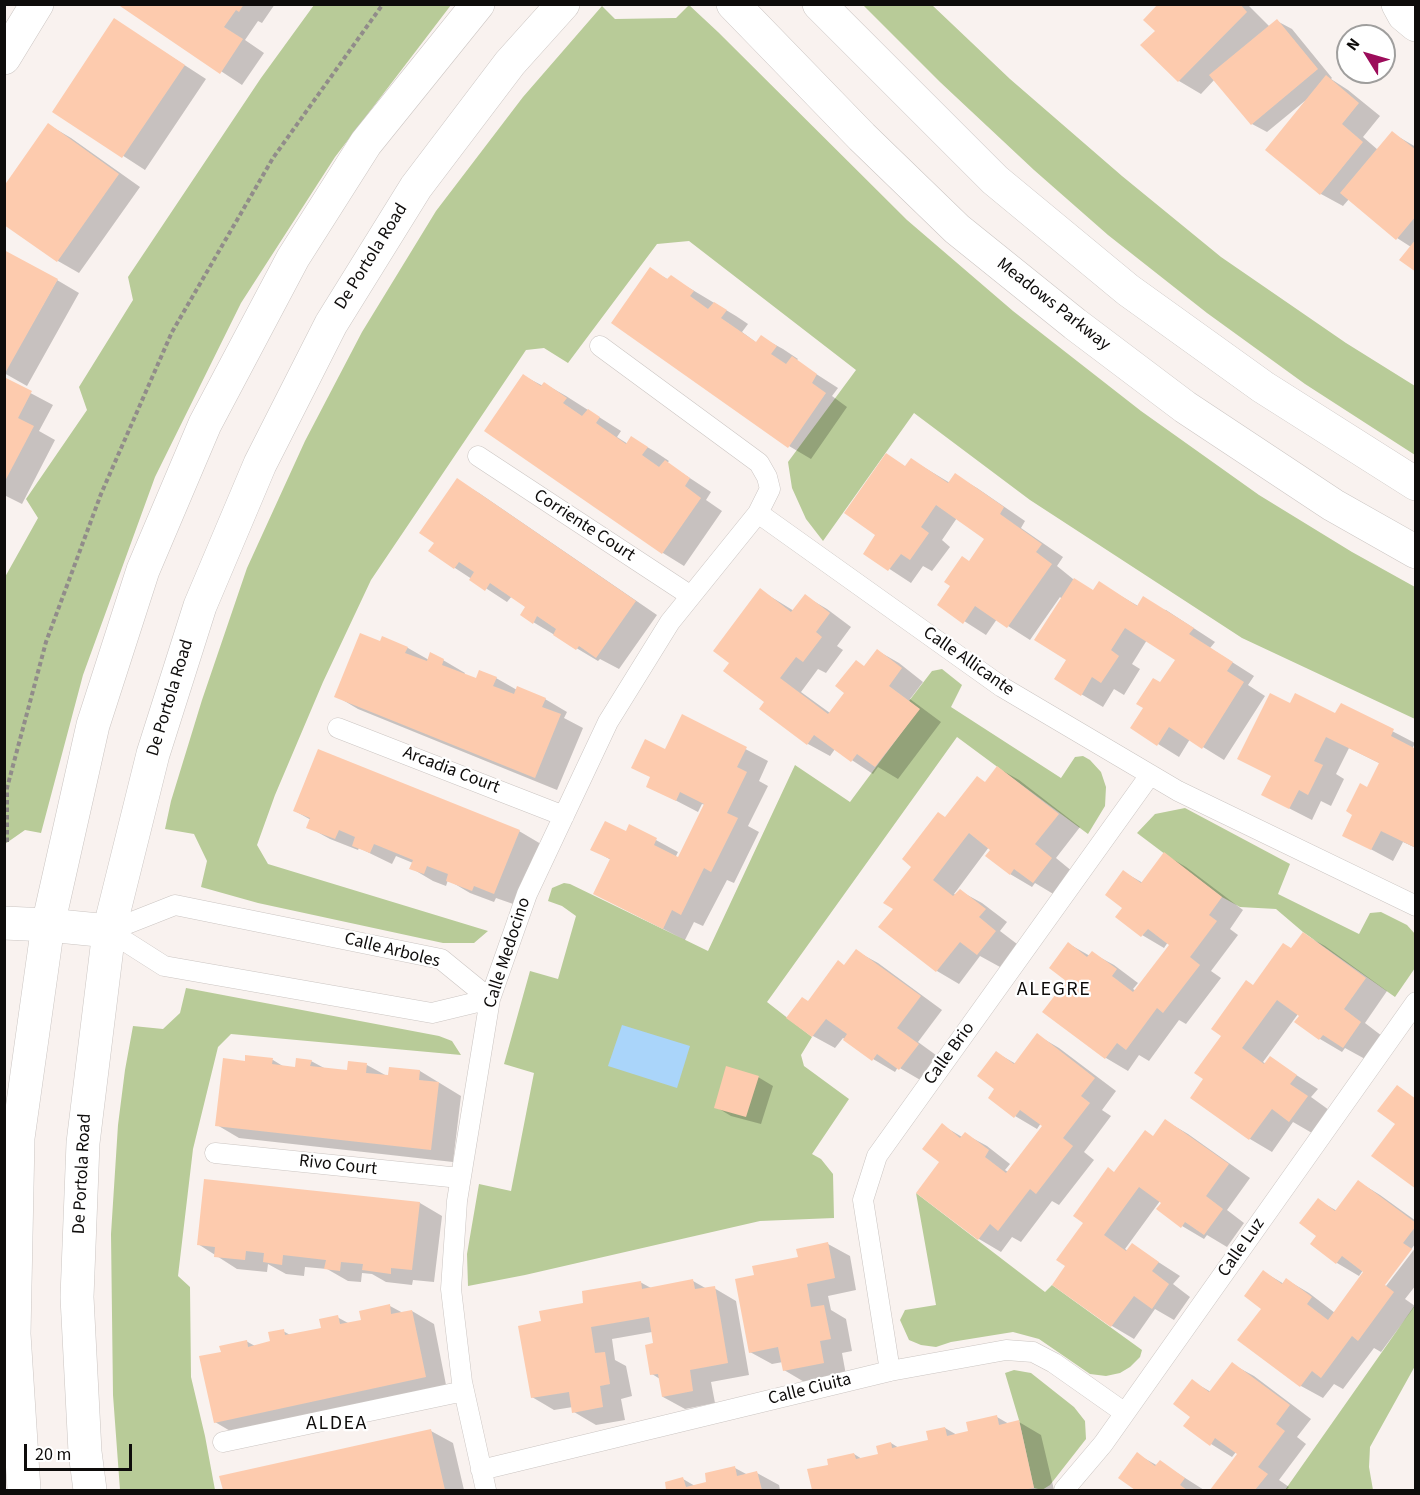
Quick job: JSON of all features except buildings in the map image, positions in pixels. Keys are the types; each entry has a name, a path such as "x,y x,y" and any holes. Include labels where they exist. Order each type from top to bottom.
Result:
{"main road":[{"path":"4,58 37,4"},
{"path":"24,1491 14,1334 18,1138 48,925 93,725 143,570 204,424 293,258 366,143 478,4"},
{"name":"De Portola Road","path":"90,1491 85,1452 77,1298 83,1143 109,931 153,754 200,606 260,464 331,324 416,187 510,63 563,4"},
{"name":"Meadows Parkway","path":"733,4 862,137 957,229 1075,324 1195,413 1334,505 1416,552"},
{"path":"819,4 995,180 1128,290 1263,387 1416,484"},
{"path":"1398,4 1404,15 1416,25"},
{"path":"4,923 109,931"}],"lane":[{"path":"600,346 759,463 767,477 770,489 758,513"},
{"name":"Corriente Court","path":"478,456 691,596"},
{"name":"Calle Medocino","path":"486,1491 464,1391 452,1289 460,1179 490,999 527,894 608,722 670,622 758,513"},
{"name":"Calle Allicante","path":"758,513 1002,687 1188,796 1416,906"},
{"name":"Arcadia Court","path":"338,728 564,816"},
{"name":"Calle Brio","path":"890,1371 863,1200 877,1156 1150,775"},
{"name":"Calle Arboles","path":"109,931 175,905 441,958 490,999"},
{"path":"109,931 164,966 432,1013 490,999"},
{"name":"Calle Luz","path":"1064,1491 1103,1444 1416,1002"},
{"name":"Rivo Court","path":"215,1153 460,1179"},
{"name":"Calle Ciuita","path":"482,1470 890,1371 1006,1350 1032,1352 1054,1363 1125,1413"},
{"path":"223,1442 464,1391"}],"path":[{"path":"7,842 7,788 46,642 101,494 172,332 273,158 383,4"}],"green space":[{"path":"314,5 451,5 335,157 241,303 155,477 83,675 41,833 25,830 5,844 5,577 38,518 26,499 87,410 79,387 133,300 128,277 261,78"},
{"path":"689,5 907,220 1013,311 1141,411 1259,495 1352,552 1415,587 1415,719 1242,638 1030,500 914,413 823,541 806,519 792,488 788,462 856,370 689,241 657,244 568,363 544,348 526,350 371,580 323,682 275,795 257,845 268,864 488,931 474,943 443,943 258,903 201,887 207,861 194,834 165,829 171,801 202,700 247,568 305,441 362,332 436,211 523,97 602,6 615,19 676,18"},
{"path":"863,5 932,5 1010,79 1122,176 1221,257 1346,343 1415,386 1415,455 1305,384 1207,313 1108,235 940,82"},
{"path":"942,669 962,685 951,707 1061,778 1075,757 1083,756 1090,760 1101,772 1106,787 1105,806 1088,834 957,737 767,1002 812,1037 801,1055 804,1066 849,1099 812,1154 821,1159 833,1174 834,1218 760,1221 468,1286 467,1254 479,1184 511,1191 534,1073 504,1064 530,971 558,979 576,916 562,906 548,901 552,888 564,883 570,884 708,951 795,765 850,802 919,709 909,701 932,671"},
{"path":"1185,808 1290,864 1278,894 1359,934 1370,913 1381,912 1407,925 1415,934 1415,968 1395,997 1303,932 1276,909 1240,907 1222,897 1137,833 1155,814"},
{"path":"186,988 439,1036 452,1041 461,1055 231,1034 218,1047 193,1149 178,1276 190,1287 191,1377 215,1490 120,1490 113,1395 111,1234 118,1125 125,1070 133,1026 163,1029 180,1013"},
{"path":"916,1193 1045,1292 1052,1285 1142,1350 1140,1357 1120,1373 1106,1376 1090,1374 1039,1339 1013,1332 951,1342 936,1347 921,1345 909,1340 900,1320 905,1310 936,1305"},
{"path":"1415,1305 1415,1366 1370,1447 1369,1467 1373,1490 1285,1490"},
{"path":"1014,1370 1031,1373 1074,1407 1085,1421 1086,1439 1050,1485 1042,1490 1034,1488 1019,1420 1005,1373"}],"water":[{"path":"622,1025 690,1046 677,1088 608,1066"}],"district":[{"name":"ALEGRE","path":"1054,991"},
{"name":"ALDEA","path":"337,1425"}]}
